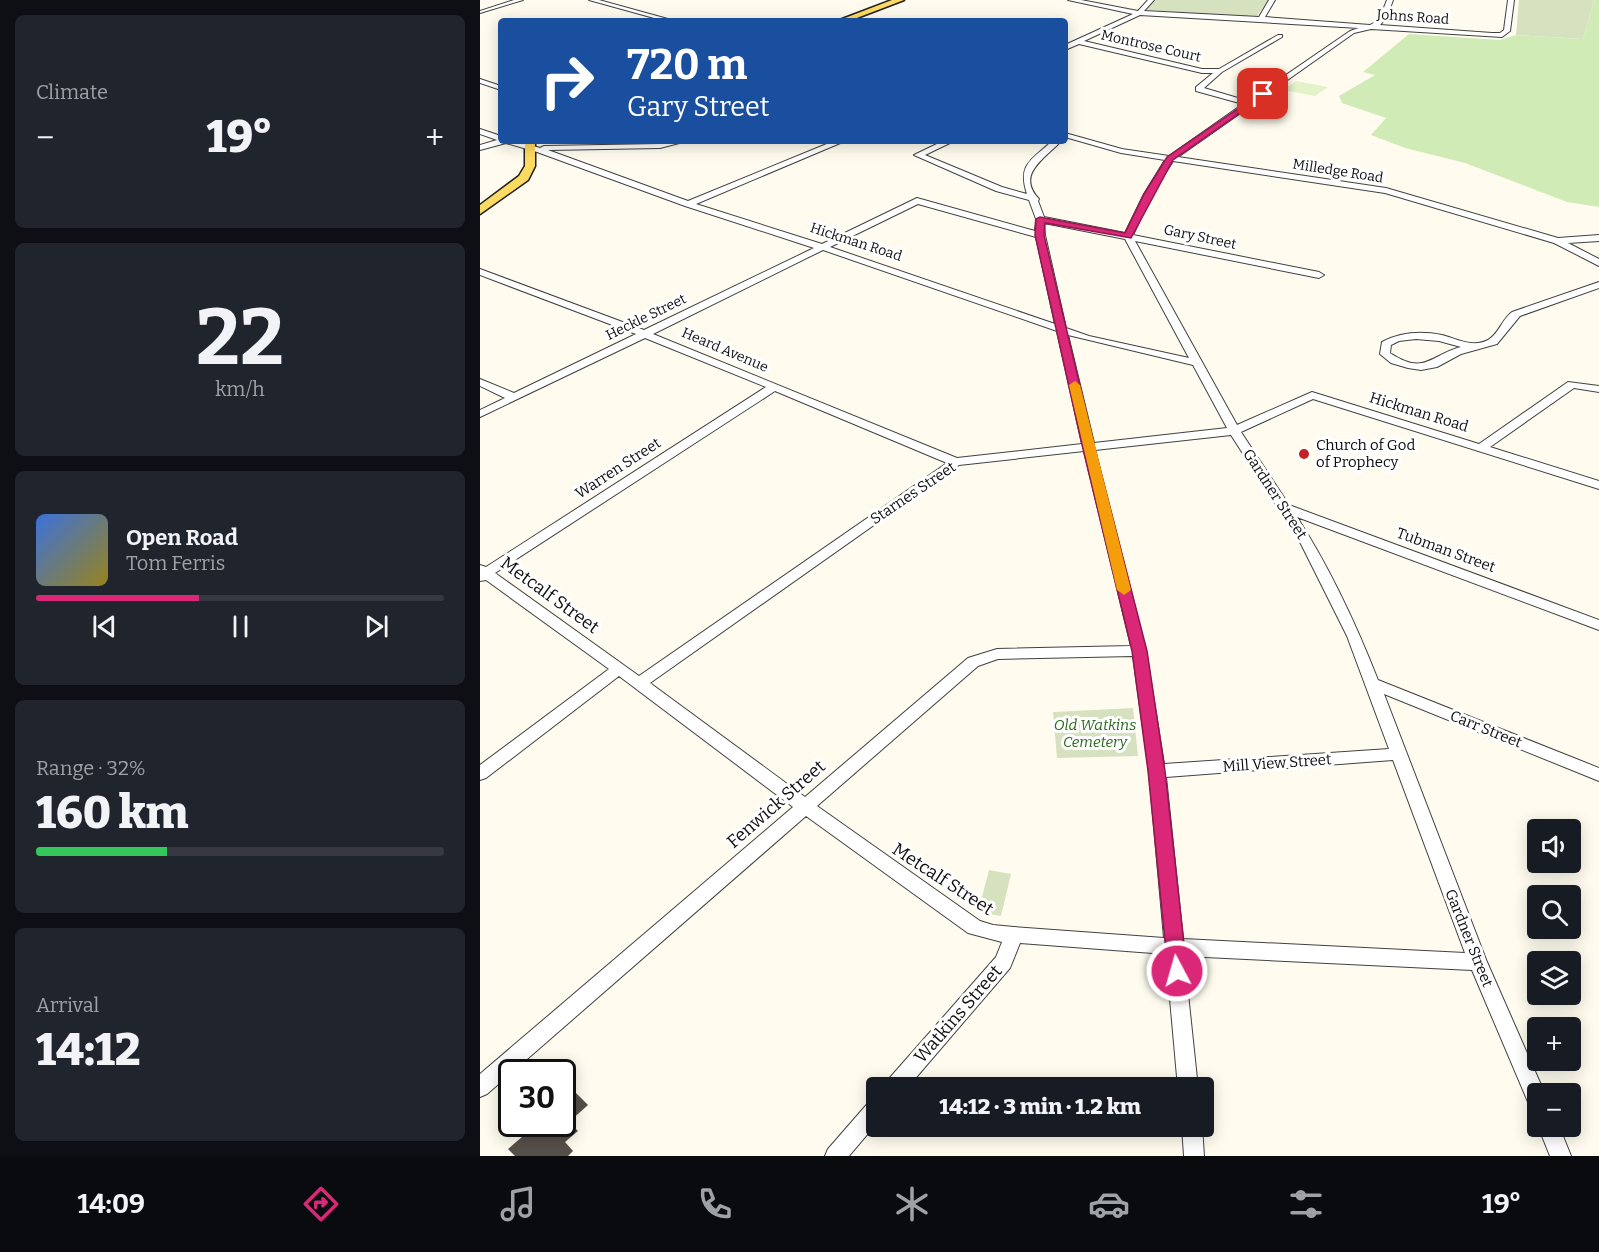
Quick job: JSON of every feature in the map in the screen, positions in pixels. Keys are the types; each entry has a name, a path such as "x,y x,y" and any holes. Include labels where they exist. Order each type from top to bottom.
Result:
{"main road":[{"path":"849,18 900,0"},
{"path":"480,210 524,178 530,166 533,146"}],"street":[{"path":"482,12 520,0"},
{"path":"592,0 661,18"},
{"name":"Johns Road","path":"1071,0 1139,13 1502,34 1507,31 1511,0"},
{"path":"1068,47 1139,13 1151,0"},
{"path":"1261,19 1272,0"},
{"path":"1128,236 1148,194 1170,159 1352,32 1386,19 1390,0"},
{"name":"Montrose Court","path":"1250,104 1199,89 1220,70 1280,36"},
{"name":"Montrose Court","path":"1078,42 1202,70 1220,70"},
{"path":"480,81 498,87"},
{"name":"Hickman Road","path":"480,131 498,138"},
{"name":"Milledge Road","path":"1068,136 1121,151 1386,191 1557,241 1596,261"},
{"path":"480,141 498,139"},
{"path":"480,148 498,140"},
{"path":"533,146 552,144 660,146 670,144"},
{"path":"688,204 834,144"},
{"path":"943,144 918,155 999,189 1035,198"},
{"path":"1054,144 1029,167 1026,179 1035,198 1040,219 1040,235 1089,449 1139,651 1156,771 1187,1077"},
{"name":"Hickman Road","path":"533,146 688,204 825,248 1086,338 1197,363"},
{"path":"825,248 917,201 1040,235"},
{"name":"Gary Street","path":"1040,219 1319,275"},
{"name":"Gardner Street","path":"1128,236 1234,431 1308,544 1354,636 1478,962 1530,1083"},
{"path":"1557,241 1599,240"},
{"path":"1596,261 1594,246 1599,240"},
{"name":"Heckle Street","path":"480,414 643,333 825,248"},
{"name":"Heard Avenue","path":"480,272 643,333 956,462"},
{"path":"1471,347 1458,342 1411,335 1395,337 1386,344 1385,354 1392,360 1418,367 1432,366 1451,353 1492,342 1499,336 1503,325 1512,316 1537,305 1599,285"},
{"path":"480,382 513,397"},
{"path":"1482,447 1572,384 1599,389"},
{"name":"Warren Street","path":"482,573 774,387"},
{"name":"Hickman Road","path":"1234,431 1312,395 1599,485"},
{"name":"Starnes Street","path":"639,683 956,462 1089,449 1234,431"},
{"name":"Tubman Street","path":"1282,507 1599,625"},
{"name":"Metcalf Street","path":"482,573 639,683 804,806 974,927 993,933 1175,947 1478,962"},
{"name":"Fenwick Street","path":"480,1087 973,662 997,654 1139,651"},
{"path":"480,774 619,669"},
{"name":"Carr Street","path":"1373,684 1599,775"},
{"name":"Mill View Street","path":"1156,771 1397,754"},
{"name":"Watkins Street","path":"904,1077 1003,962 1014,935"},
{"path":"835,1156 866,1120"},
{"path":"1193,1137 1194,1156"},
{"path":"1553,1137 1561,1156"}],"green space":[{"path":"1155,0 1269,0 1256,17 1146,10"},
{"path":"1519,0 1594,0 1583,39 1516,35"},
{"path":"1594,0 1599,0 1599,207 1567,202 1465,163 1405,148 1371,135 1386,118 1342,103 1339,96 1375,75 1363,72 1409,34 1500,40 1516,35 1583,39"},
{"path":"1296,81 1328,87 1315,96 1283,90"},
{"name":"Old Watkins Cemetery","path":"1133,708 1138,756 1057,758 1053,712"},
{"path":"989,870 1011,874 1001,916 978,912"}],"building":[{"path":"576,1093 588,1105 576,1116"},
{"path":"522,1137 571,1137 565,1142 573,1151 568,1156 515,1156 508,1149"}],"slow traffic":[{"path":"1075,385 1124,590"}],"place":[{"name":"Church of God of Prophecy","path":"1304,454"}],"route":[{"path":"1177,971 1156,771 1139,651 1089,449 1040,235 1040,219 1128,236 1148,194 1170,159 1263,94"}]}
